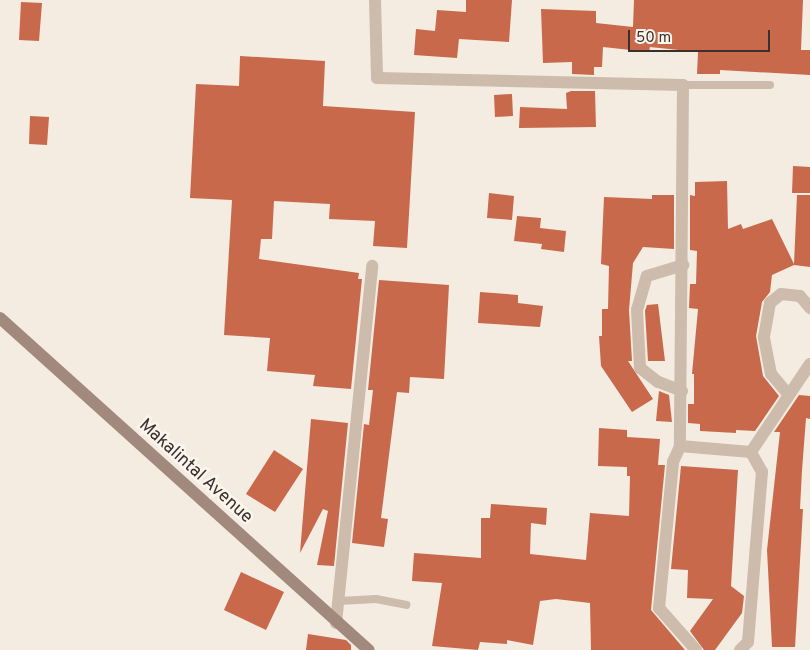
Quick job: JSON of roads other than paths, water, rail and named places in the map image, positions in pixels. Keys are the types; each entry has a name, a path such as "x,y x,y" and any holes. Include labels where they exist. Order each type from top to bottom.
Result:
{"main road":[{"name":"Makalintal Avenue","path":"0,318 336,623 369,650"}],"street":[{"path":"375,0 377,78 683,85 682,390 680,446 673,462 659,608 696,650"},
{"path":"682,390 658,382 640,368 637,310 647,276 683,265"},
{"path":"336,623 372,266"},
{"path":"788,394 772,374 764,337 770,303 781,294 800,296 810,308"},
{"path":"751,452 788,394 804,377 810,364"},
{"path":"680,446 751,452"},
{"path":"740,650 748,642 762,472 751,452"}],"lane":[{"path":"683,85 770,85"},
{"path":"339,601 376,599 406,605"}]}
